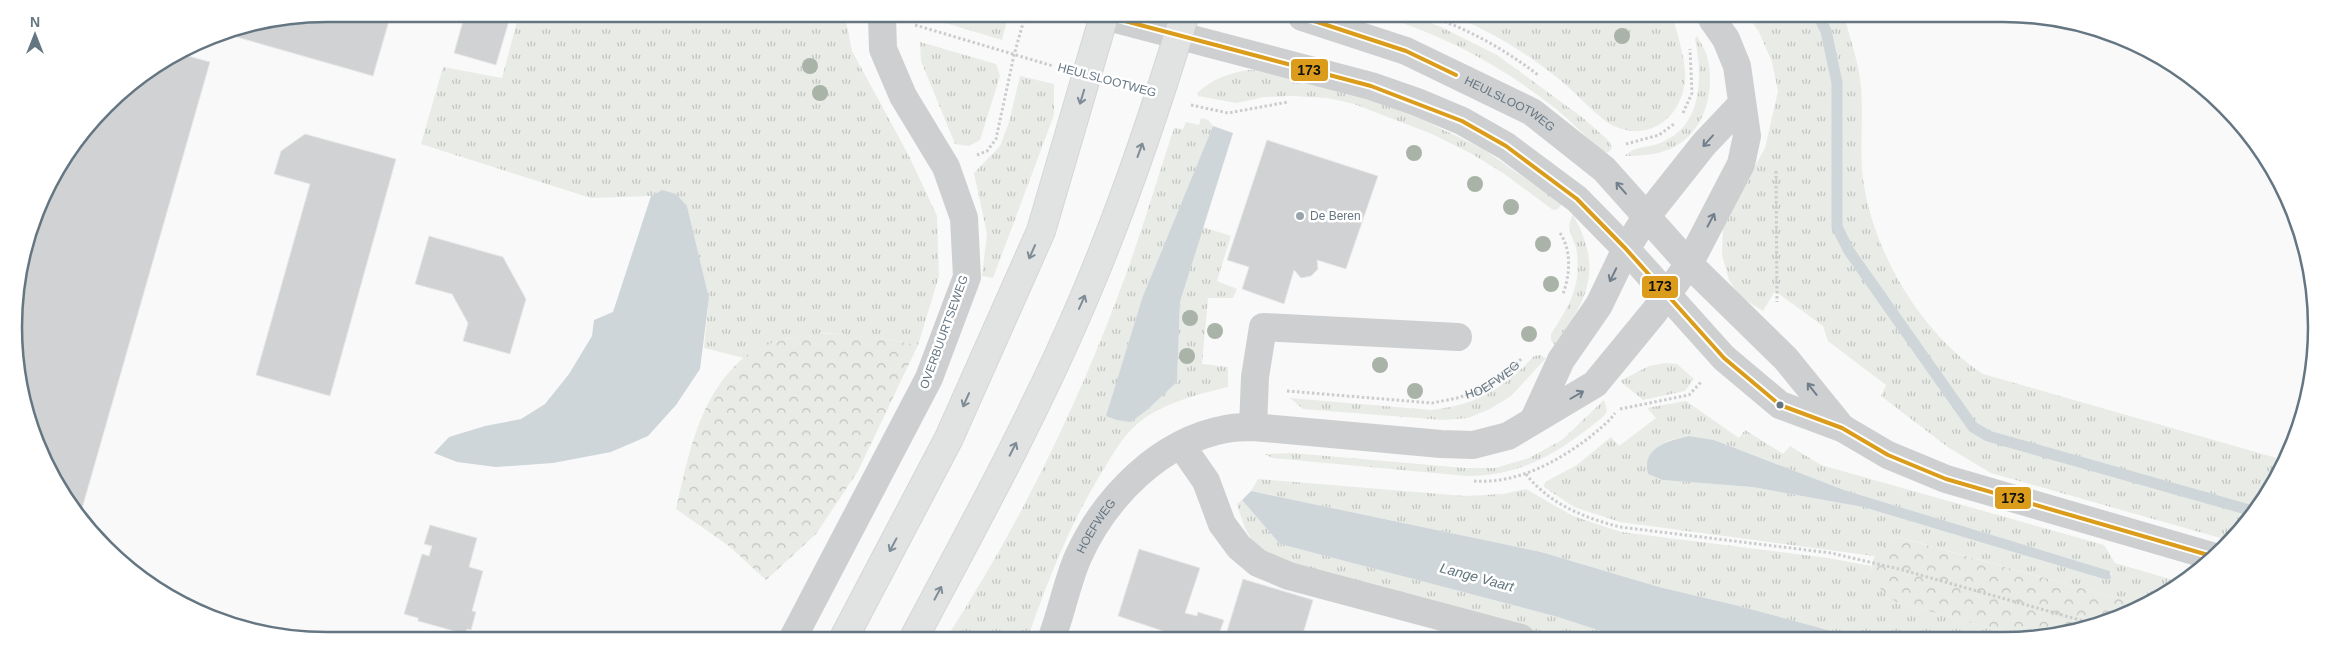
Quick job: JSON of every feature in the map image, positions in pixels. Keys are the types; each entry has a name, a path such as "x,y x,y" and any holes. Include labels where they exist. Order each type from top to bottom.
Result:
{"main road":[{"path":"847,632 949,438 1041,231 1102,22"},
{"path":"917,632 1038,399 1085,298 1159,94 1181,26"}],"street":[{"name":"OVERBUURTSEWEG","path":"796,632 929,378 967,277 964,218 946,167 903,96 883,49 882,22"},
{"name":"HEULSLOOTWEG","path":"1150,22 1181,26 1418,102 1462,121 1506,146 1577,199 1626,249 1724,358 1780,405 1842,428 1888,455 1946,479 2207,555"},
{"name":"HEULSLOOTWEG","path":"1317,22 1406,51 1532,112 1604,169 1688,264 1755,327 1801,375 1842,428"},
{"name":"HOEFWEG","path":"1054,632 1078,558 1097,523 1134,478 1154,461 1181,445 1226,429 1253,427 1440,444 1473,445 1508,436 1595,384 1667,294 1688,264 1742,164 1747,136 1741,105 1737,66 1726,39 1715,22"},
{"path":"1534,419 1561,360 1599,305 1626,249 1646,217 1704,144 1741,105"},
{"path":"1253,427 1255,391 1263,327 1458,337"},
{"path":"1181,445 1206,481 1222,524 1239,547 1258,564 1289,576 1499,632"}],"path":[{"path":"946,167 987,151 996,139 1014,55 1023,22"},
{"name":"HEULSLOOTWEG","path":"912,24 1088,75"},
{"path":"1680,117 1685,111 1692,93 1690,47"},
{"name":"HEULSLOOTWEG","path":"1159,94 1204,109 1228,113 1252,110 1284,102 1293,102"},
{"path":"1604,169 1624,144 1659,135 1675,123"},
{"path":"1755,327 1777,305 1776,170"},
{"path":"1560,302 1566,284 1569,258 1565,240 1554,225 1577,199"},
{"name":"HOEFWEG","path":"1255,391 1314,392 1432,403 1482,390 1509,372 1526,354"},
{"path":"1616,410 1688,395 1724,358"},
{"path":"1526,474 1534,485 1566,507 1596,521 1620,527 1831,553 1900,569 2084,621"}],"green space":[{"path":"517,22 846,22 852,51 909,156 937,216 939,276 918,345 846,334 811,334 775,342 744,358 704,348 709,298 687,206 662,190 651,196 591,198 421,144 443,67 502,78"},
{"path":"942,22 1006,22 1002,40"},
{"path":"1398,22 1428,22 1497,55 1583,118 1610,142 1612,148 1608,153 1600,150 1555,108 1536,93 1495,67 1452,44"},
{"path":"1467,22 1674,22 1685,67 1685,82 1682,95 1670,116 1661,124 1651,129 1640,131 1627,130 1614,126 1535,61"},
{"path":"1752,22 1846,22 1860,78 1862,170 1875,228 1886,257 1918,311 1938,335 1960,356 1983,374 2279,459 2257,497 2223,539 1991,473 1949,448 1881,396 1886,385 1828,341 1823,326 1775,291 1763,311 1739,296 1729,280 1722,255 1723,225 1765,148 1778,91 1772,62 1759,32"},
{"path":"1697,36 1707,56 1710,83 1705,110 1699,122 1692,133 1670,149 1648,155 1625,156 1637,149 1660,143 1674,135 1685,125 1697,99 1699,69 1695,39"},
{"path":"920,42 996,64 1000,76 980,140 969,146 955,144 921,61"},
{"path":"1249,70 1273,71 1365,98 1415,116 1483,149 1562,204 1558,209 1553,210 1503,173 1472,154 1432,134 1354,104 1328,98 1293,96 1264,97 1236,103 1198,96 1197,93 1215,80"},
{"path":"1020,76 1054,84 1054,115 993,278 982,276 987,234 974,173 1000,146 1009,122"},
{"path":"1201,118 1208,120 1213,126 1143,296 1131,422 1177,382 1180,302 1203,227 1231,236 1217,281 1237,289 1233,298 1208,298 1202,364 1228,367 1228,387 1178,401 1153,412 1126,436 1093,487 1071,529 1030,632 950,632 1019,515 1081,388 1124,280 1174,128 1183,129 1186,122 1199,125"},
{"path":"1573,215 1588,251 1588,283 1576,313 1554,345 1551,340 1551,334 1570,300 1577,278 1577,251 1569,228"},
{"path":"803,334 857,334 918,345 858,471 816,534 766,580 729,546 676,509 691,448 705,409 715,391 728,374 749,353 771,343"},
{"path":"1540,355 1546,358 1511,396 1490,409 1468,418 1443,420 1303,409 1290,398 1431,410 1447,408 1488,394 1511,378 1534,356"},
{"path":"1665,363 1677,364 1694,379 1685,391 1643,400 1620,381 1649,366"},
{"path":"1604,400 1607,411 1604,416 1572,440 1541,459 1506,472 1467,476 1272,458 1265,454 1292,453 1465,468 1495,468 1529,458 1562,440"},
{"path":"1686,401 1739,438 1745,430 1783,454 1790,446 1821,465 2104,545 2115,563 2174,580 2134,603 1898,537 1876,551 1874,556 1620,522 1574,507 1544,487 1545,482 1577,465 1611,437 1619,446 1656,418 1647,408","holes":["1689,436 1714,440 1844,490 2110,571 2112,574 2107,580 1863,507 1752,487 1664,480 1646,466 1658,447 1668,441"]},
{"path":"1258,479 1465,496 1503,494 1526,489 1573,516 1621,532 1828,558 1871,566 1870,572 1896,602 2005,632 1835,632 1659,587 1541,552 1251,491"},
{"path":"1242,500 1280,544 1558,617 1604,632 1536,632 1292,565 1272,556 1256,545 1243,522 1237,504"},
{"path":"1897,537 2134,603 2102,616 2063,627 2023,632 2005,632 1896,602 1876,585 1870,572 1876,551"}],"water":[{"path":"1213,126 1233,133 1180,302 1177,382 1131,422 1117,420 1106,416 1143,296"},
{"path":"662,190 676,194 687,206 709,298 700,369 676,405 648,436 611,452 553,463 496,467 457,462 434,453 449,437 485,426 521,419 545,404 569,374 592,336 594,320 613,312 651,196"},
{"path":"1689,436 1714,440 1844,490 2110,571 2111,578 2107,580 1863,507 1752,487 1663,480 1648,474 1647,465 1649,458 1658,447 1673,440"},
{"name":"Lange Vaart","path":"1251,491 1541,552 1659,587 1835,632 1604,632 1558,617 1280,544 1242,500"}],"building":[{"path":"389,22 373,76 236,37 268,28 308,23"},
{"path":"463,22 509,22 496,65 454,53"},
{"path":"189,56 210,62 82,508 63,480 54,462 39,426 28,387 22,328 25,288 33,249 46,211 63,175 98,126 126,98 175,63"},
{"path":"305,134 396,159 330,396 256,375 310,184 274,174 281,151"},
{"path":"1267,140 1378,176 1346,269 1317,260 1318,269 1311,276 1301,278 1294,270 1284,304 1242,289 1249,267 1227,260"},
{"path":"429,236 503,257 526,299 510,354 463,341 468,323 452,294 415,284"},
{"path":"430,525 477,538 469,567 483,571 472,611 476,612 471,630 467,629 466,632 458,632 418,621 418,618 404,614 422,554 429,556 432,546 424,544"},
{"path":"1139,549 1200,568 1185,613 1197,616 1198,612 1224,620 1220,632 1166,632 1118,616"},
{"path":"1243,579 1313,600 1303,632 1227,631"}],"waterway":[{"path":"1822,22 1826,31 1837,83 1837,227 1849,251 1973,427 1988,436 2248,509"}],"transit line":[{"name":"173","path":"1129,22 1371,86 1462,121 1506,146 1577,199 1626,249 1724,358 1780,405 1842,428 1888,455 1946,479 2207,555"},
{"name":"173","path":"1317,22 1406,51 1456,75"}],"place":[{"name":"De Beren","path":"1300,216"}]}
